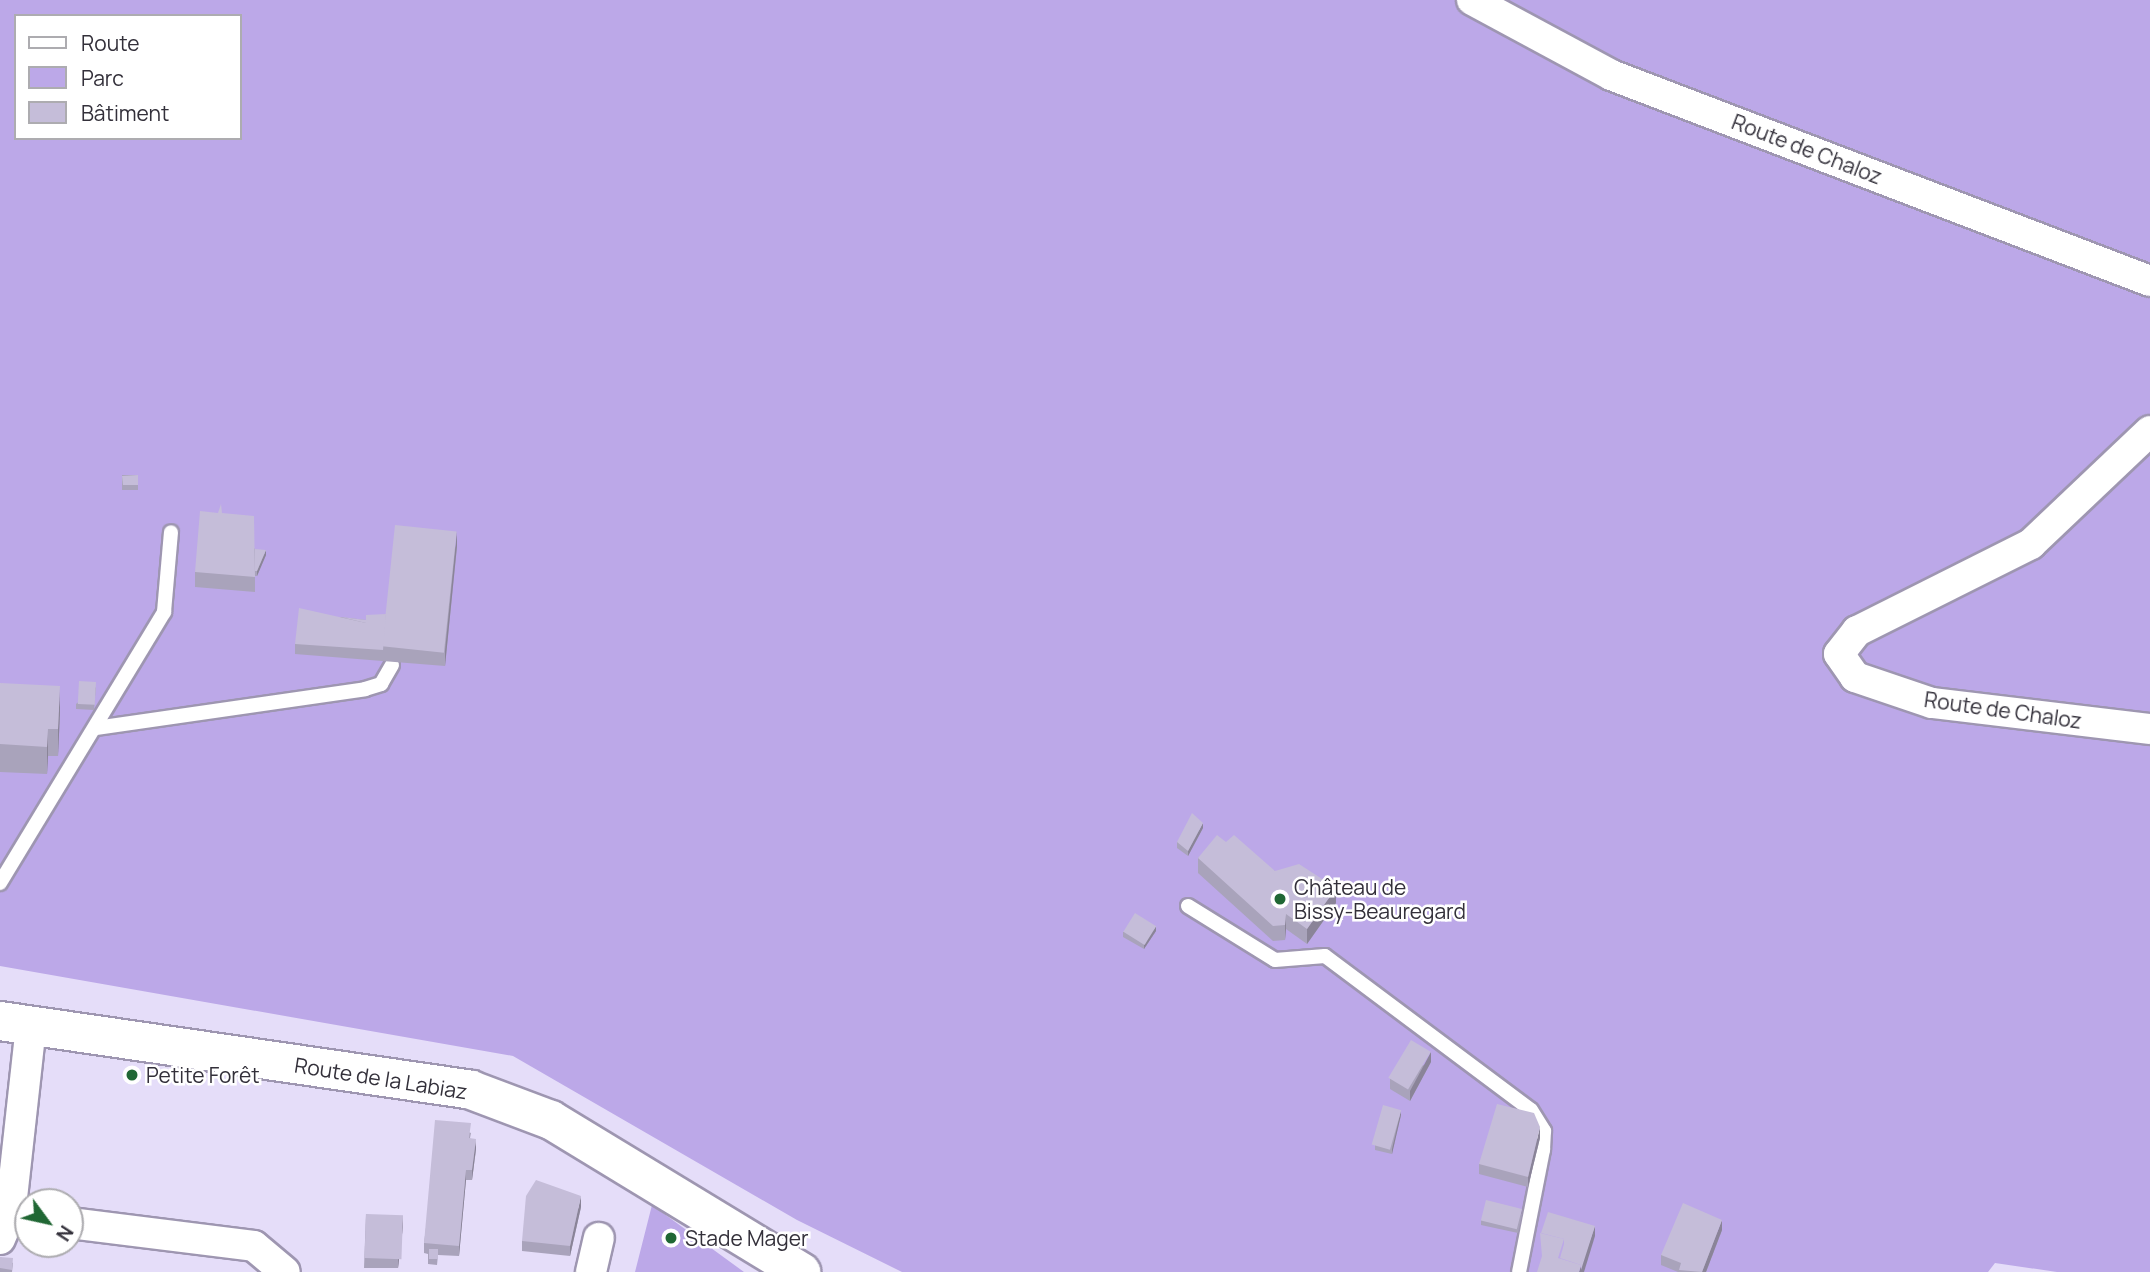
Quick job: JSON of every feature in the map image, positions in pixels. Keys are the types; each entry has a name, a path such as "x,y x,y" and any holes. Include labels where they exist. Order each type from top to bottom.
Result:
{"main road":[{"name":"Route de la Labiaz","path":"15,1023 471,1090 551,1120 801,1272"}],"street":[{"name":"Route de Chaloz","path":"1472,0 1611,75 2150,281"},
{"name":"Route de Chaloz","path":"2150,431 2031,544 1857,631 1839,654 1855,677 1932,703 2150,729"},
{"path":"13,1224 15,1023"},
{"path":"84,1225 254,1246 285,1272"},
{"path":"591,1272 599,1238"}],"lane":[{"path":"0,883 164,612 171,531"},
{"path":"96,728 365,689 382,684 392,665"},
{"path":"1188,906 1275,960 1325,956 1531,1110 1544,1130 1543,1150 1519,1272"}],"green space":[{"path":"0,0 2150,0 2150,1272 2057,1272 1995,1263 1988,1272 902,1272 797,1220 513,1056 0,966"},
{"name":"Stade Mager","path":"652,1205 744,1272 635,1272"}],"building":[{"path":"138,475 138,485 123,485 122,476"},
{"path":"221,504 222,513 254,516 255,577 195,572 200,511 218,513"},
{"path":"395,525 457,531 444,653 382,646"},
{"path":"255,549 266,550 257,571 255,571"},
{"path":"299,608 366,623 366,615 386,614 383,650 295,644"},
{"path":"341,617 366,620 366,623"},
{"path":"79,681 96,682 95,705 78,704"},
{"path":"0,683 60,686 58,729 48,729 47,747 0,744"},
{"path":"1192,813 1203,823 1188,851 1177,842"},
{"name":"Château de Bissy-Beauregard","path":"1217,835 1226,842 1234,835 1275,871 1299,864 1336,888 1307,929 1286,914 1285,925 1273,926 1198,858"},
{"path":"1135,913 1156,926 1145,945 1123,932"},
{"path":"1411,1040 1431,1052 1408,1090 1388,1078"},
{"path":"1497,1104 1534,1113 1540,1127 1528,1177 1479,1164"},
{"path":"1383,1105 1401,1110 1390,1150 1372,1144"},
{"path":"435,1120 471,1123 469,1138 476,1139 472,1170 466,1170 459,1246 424,1243"},
{"path":"536,1180 581,1196 570,1246 522,1241 526,1196"},
{"path":"1486,1200 1522,1209 1517,1229 1481,1220"},
{"path":"1683,1203 1722,1220 1702,1272 1679,1270 1681,1263 1661,1255"},
{"path":"1548,1212 1595,1226 1581,1270 1581,1265 1560,1258 1564,1239 1541,1233"},
{"path":"366,1214 403,1215 401,1259 364,1258"},
{"path":"1540,1233 1564,1239 1558,1258 1581,1265 1579,1272 1537,1272 1542,1256"},
{"path":"429,1249 438,1249 438,1259 429,1259"},
{"path":"0,1257 13,1258 12,1270 0,1268"}],"place":[{"name":"Château de Bissy-Beauregard","path":"1280,899"},
{"name":"Petite Forêt","path":"132,1075"},
{"name":"Stade Mager","path":"671,1238"}]}
